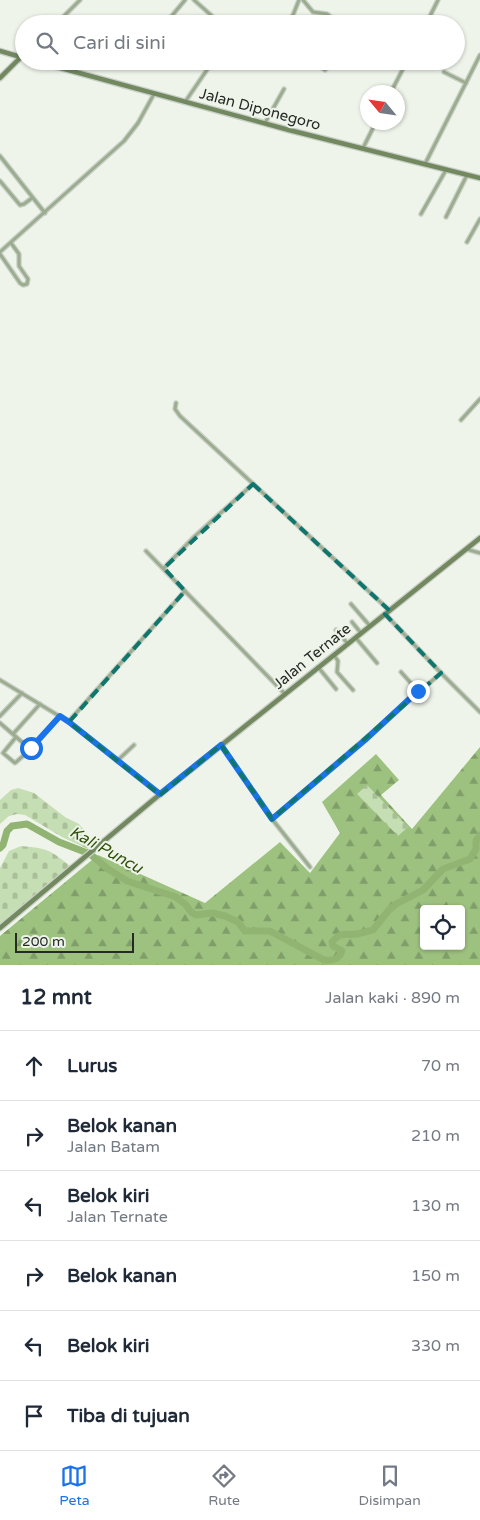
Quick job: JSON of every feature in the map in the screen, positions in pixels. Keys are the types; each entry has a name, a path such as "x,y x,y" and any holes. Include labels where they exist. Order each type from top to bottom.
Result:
{"street":[{"path":"65,15 80,0"},
{"path":"173,15 186,0"},
{"path":"194,0 200,2 212,15"},
{"path":"293,15 301,0 313,12 328,15"},
{"path":"430,15 438,0"},
{"path":"0,51 15,55"},
{"path":"424,164 480,55"},
{"path":"0,78 15,64"},
{"name":"Jalan Diponegoro","path":"67,70 265,124 480,178"},
{"path":"185,103 207,70"},
{"path":"395,85 402,70"},
{"path":"444,72 466,83"},
{"path":"265,124 284,89"},
{"path":"11,243 19,254 20,266 28,279 27,284 23,285 20,283 1,250 124,142 138,123 154,94"},
{"path":"363,149 372,130"},
{"path":"0,156 45,213"},
{"path":"421,214 446,170"},
{"path":"446,217 467,175"},
{"path":"0,181 20,205 32,198"},
{"path":"467,242 480,219"},
{"path":"461,420 480,399"},
{"path":"176,403 175,409 180,416 387,612 441,673 480,712"},
{"path":"164,568 253,484"},
{"name":"Jalan Ternate","path":"0,928 160,794 480,538"},
{"path":"466,549 480,553"},
{"path":"146,551 285,694"},
{"path":"69,722 185,591"},
{"path":"351,604 370,626"},
{"path":"352,622 361,633"},
{"path":"336,630 348,644"},
{"path":"356,638 377,663"},
{"path":"334,655 338,661 337,672 353,690"},
{"path":"318,668 336,689"},
{"path":"401,672 418,691"},
{"path":"272,819 441,673"},
{"path":"0,680 69,722 160,794"},
{"path":"0,716 22,693"},
{"path":"40,704 3,752 4,755 15,763 32,748 60,716"},
{"path":"0,723 30,749"},
{"path":"117,761 134,744"},
{"path":"221,745 272,819 310,867"}],"highlighted area":[{"path":"253,484 390,611 385,614 441,673 272,819 221,745 160,795 69,722 185,591 164,568"}],"green space":[{"path":"480,747 480,965 0,965 0,936 98,855 205,903 280,842 310,873 340,833 322,802 376,754 399,780 381,795 412,829"},
{"path":"367,785 408,827 398,836 357,794"},
{"path":"18,788 34,793 65,817 79,824 94,842 88,849 62,837 25,815 9,816 0,824 0,800 11,790"},
{"path":"21,846 48,851 58,856 70,866 0,924 0,868 9,851"}],"waterway":[{"name":"Kali Puncu","path":"0,848 3,845 7,831 12,826 27,824 59,842 90,854 108,869 127,881 176,897 196,915 212,913 238,922 245,931 270,931 324,960 330,960 337,958 342,951 333,946 332,942 336,938 341,935 373,930 389,910 396,904 423,890 443,869 470,859 476,849 476,841 480,835"}],"route":[{"path":"31,748 60,716 160,794 221,745 272,819 365,740 418,691"}]}
